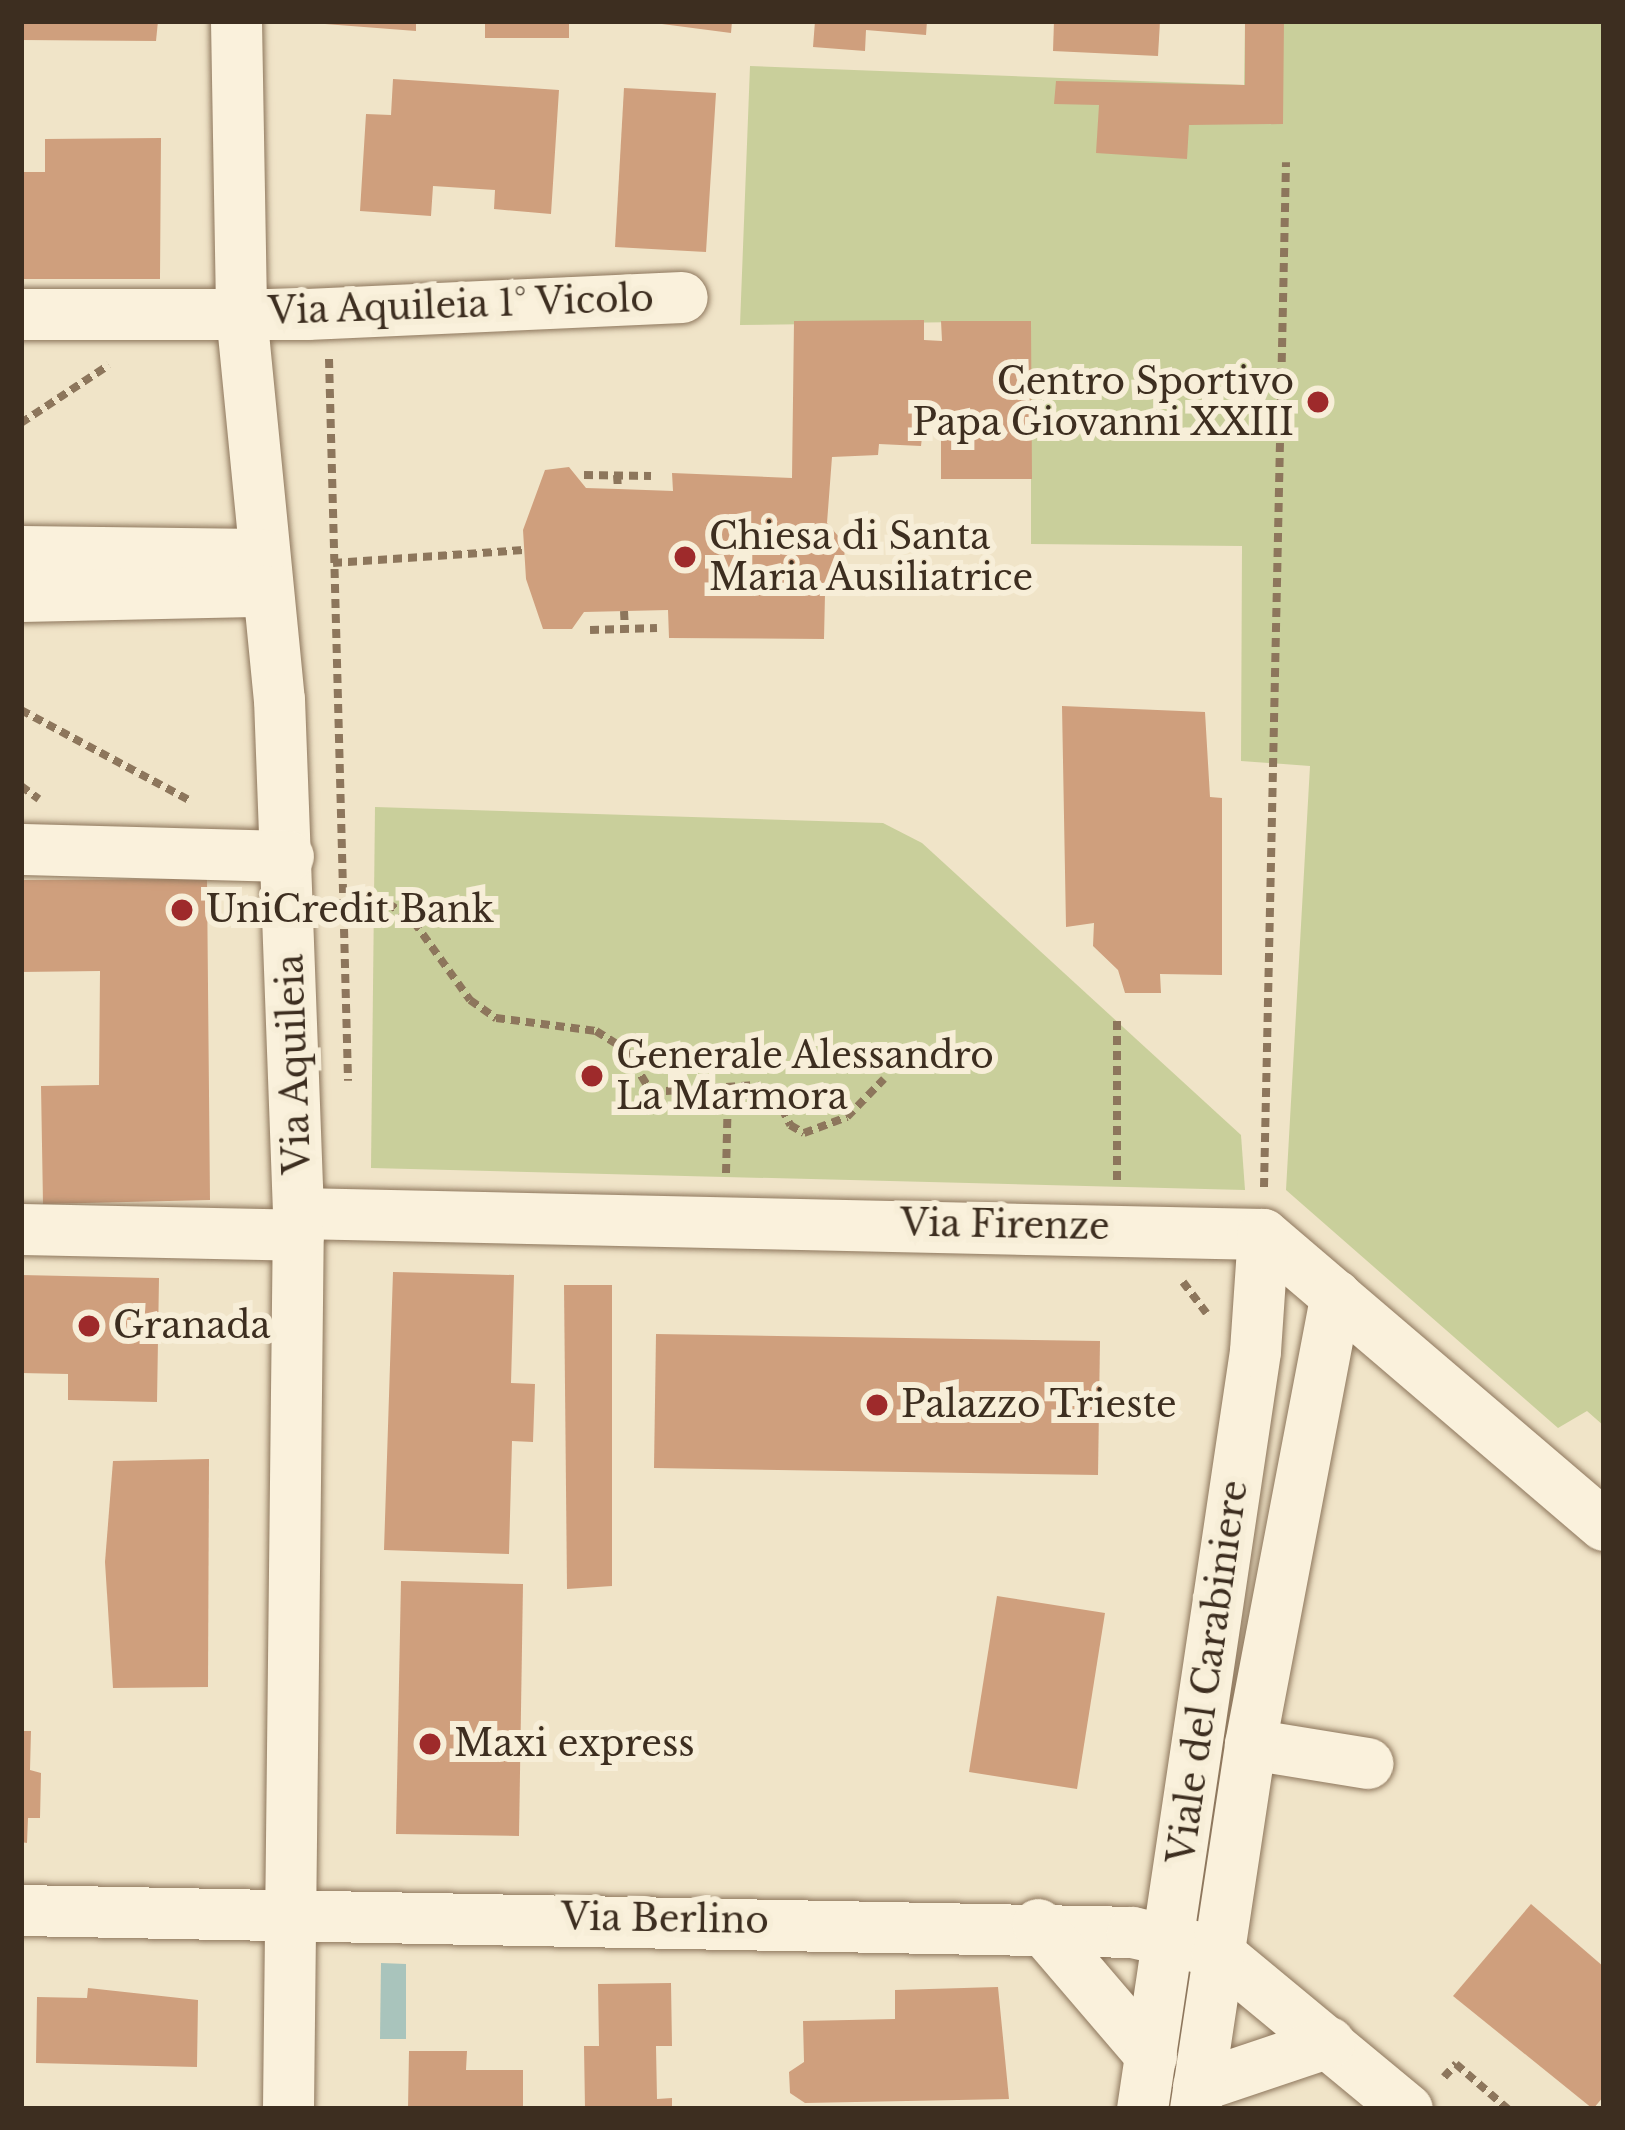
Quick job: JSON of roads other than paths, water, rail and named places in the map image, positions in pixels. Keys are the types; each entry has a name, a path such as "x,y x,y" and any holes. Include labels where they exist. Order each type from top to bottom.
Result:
{"street":[{"name":"Via Aquileia","path":"236,21 241,313 288,867 298,1224 288,2109"},
{"name":"Via Aquileia 1° Vicolo","path":"21,314 307,314 682,297"},
{"path":"21,550 264,572"},
{"path":"21,596 264,572"},
{"path":"21,835 227,839 288,867"},
{"path":"21,849 288,867"},
{"name":"Via Firenze","path":"21,1229 298,1224 1263,1234"},
{"path":"1263,1234 1604,1525"},
{"name":"Viale del Carabiniere","path":"1196,2097 1192,1946 1255,1351 1263,1234"},
{"name":"Viale del Carabiniere","path":"1142,2109 1151,2056 1192,1946 1250,1744 1336,1295"},
{"path":"1250,1744 1367,1763"},
{"name":"Via Berlino","path":"21,1910 1037,1924 1192,1946"},
{"path":"1037,1924 1151,2056"},
{"path":"1192,1946 1329,2042 1408,2109"},
{"path":"1196,2097 1329,2042"}],"water":[{"path":"381,1963 406,1964 406,2039 380,2039"}],"place":[{"name":"Centro Sportivo Papa Giovanni XXIII","path":"1318,402"},
{"name":"Chiesa di Santa Maria Ausiliatrice","path":"685,557"},
{"name":"UniCredit Bank","path":"182,910"},
{"name":"Generale Alessandro La Marmora","path":"592,1076"},
{"name":"Granada","path":"89,1326"},
{"name":"Palazzo Trieste","path":"877,1405"},
{"name":"Maxi express","path":"430,1744"}]}
